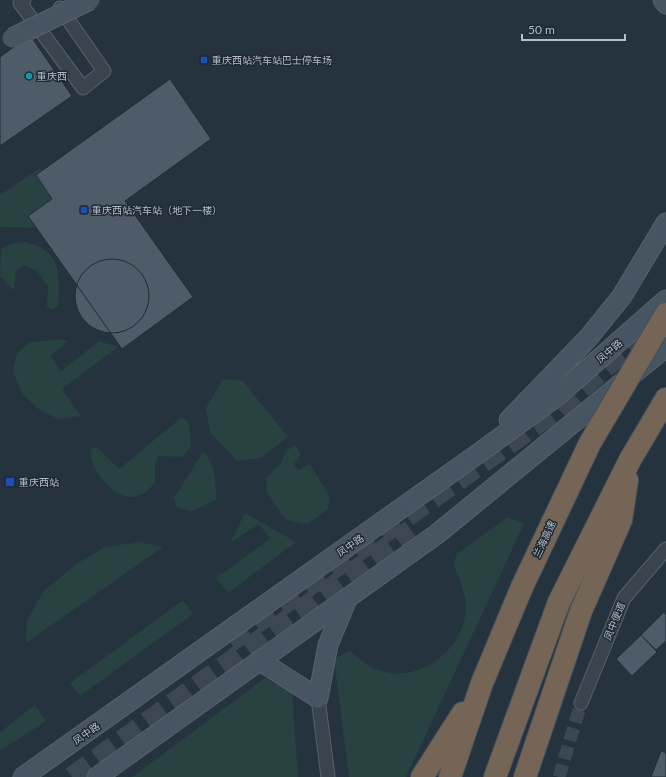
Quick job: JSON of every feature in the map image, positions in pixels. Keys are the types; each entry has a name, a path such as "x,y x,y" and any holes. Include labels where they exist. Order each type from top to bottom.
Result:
{"highway":[{"name":"兰海高速","path":"450,777 482,683 522,587 590,443 666,314"},
{"path":"495,777 559,602 630,460 666,399"},
{"path":"525,777 581,611 621,520 630,460"},
{"path":"422,777 482,683"}],"main road":[{"path":"6,41 60,0"},
{"path":"6,41 90,0"},
{"path":"663,0 666,4"},
{"path":"472,458 589,337 622,296 666,223"},
{"name":"凤中路","path":"23,777 556,397 666,300"},
{"path":"97,777 437,534 666,347"},
{"path":"260,661 318,698 328,645 347,599"}],"street":[{"path":"24,0 20,3 83,88 104,71 59,9 71,0"},
{"name":"凤中便道","path":"581,704 624,598 666,550"},
{"path":"318,698 328,777"}],"green space":[{"path":"40,168 57,188 58,228 0,227 0,195"},
{"path":"25,242 46,251 56,265 59,284 58,306 51,310 47,307 48,286 37,271 24,265 16,271 14,291 0,276 1,249 13,243"},
{"path":"59,339 68,341 50,356 61,371 99,341 118,347 62,389 81,416 58,419 37,408 22,394 13,372 17,354 29,343"},
{"path":"223,379 243,381 288,437 261,458 237,461 210,432 206,408"},
{"path":"182,417 189,424 191,446 183,457 159,456 155,463 155,482 145,492 132,497 117,493 97,473 91,456 91,449 97,447 119,469"},
{"path":"295,445 301,454 294,464 298,470 310,464 330,497 328,509 308,524 286,520 267,493 266,478 281,463 286,451"},
{"path":"203,452 211,462 213,468 216,500 190,512 177,507 174,498"},
{"path":"245,513 296,542 228,593 216,578 270,539 259,524 230,543"},
{"path":"508,517 524,524 406,777 349,777 334,659 350,651 370,666 378,670 393,673 408,673 423,668 436,660 448,650 457,638 463,624 466,609 462,586 453,564 457,554"},
{"path":"140,542 163,547 26,643 27,620 43,592 76,564 105,547"},
{"path":"183,600 193,614 80,696 70,683"},
{"path":"265,678 292,693 298,777 132,777"},
{"path":"35,705 46,721 0,751 0,732"}],"building":[{"name":"重庆西","path":"30,35 72,96 0,146 0,57"},
{"name":"重庆西站汽车站（地下一楼）","path":"170,79 211,139 125,201 193,297 122,349 28,216 52,199 36,175"},
{"path":"105,259 119,259 133,265 143,275 149,289 149,303 143,317 133,327 119,333 105,333 91,327 81,317 75,303 75,289 81,275 91,265"},
{"path":"664,612 666,615 666,641 656,650 641,635"},
{"path":"641,635 657,652 632,676 616,659"},
{"path":"661,751 666,753 666,777 651,777"}],"tunnel":[{"path":"230,642 554,412 659,321"},
{"path":"72,777 411,530"},
{"path":"559,777 581,703"}],"place":[{"name":"重庆西站汽车站巴士停车场","path":"204,60"},
{"name":"重庆西","path":"29,76"},
{"name":"重庆西站汽车站（地下一楼）","path":"84,210"},
{"name":"重庆西站","path":"10,482"}]}
